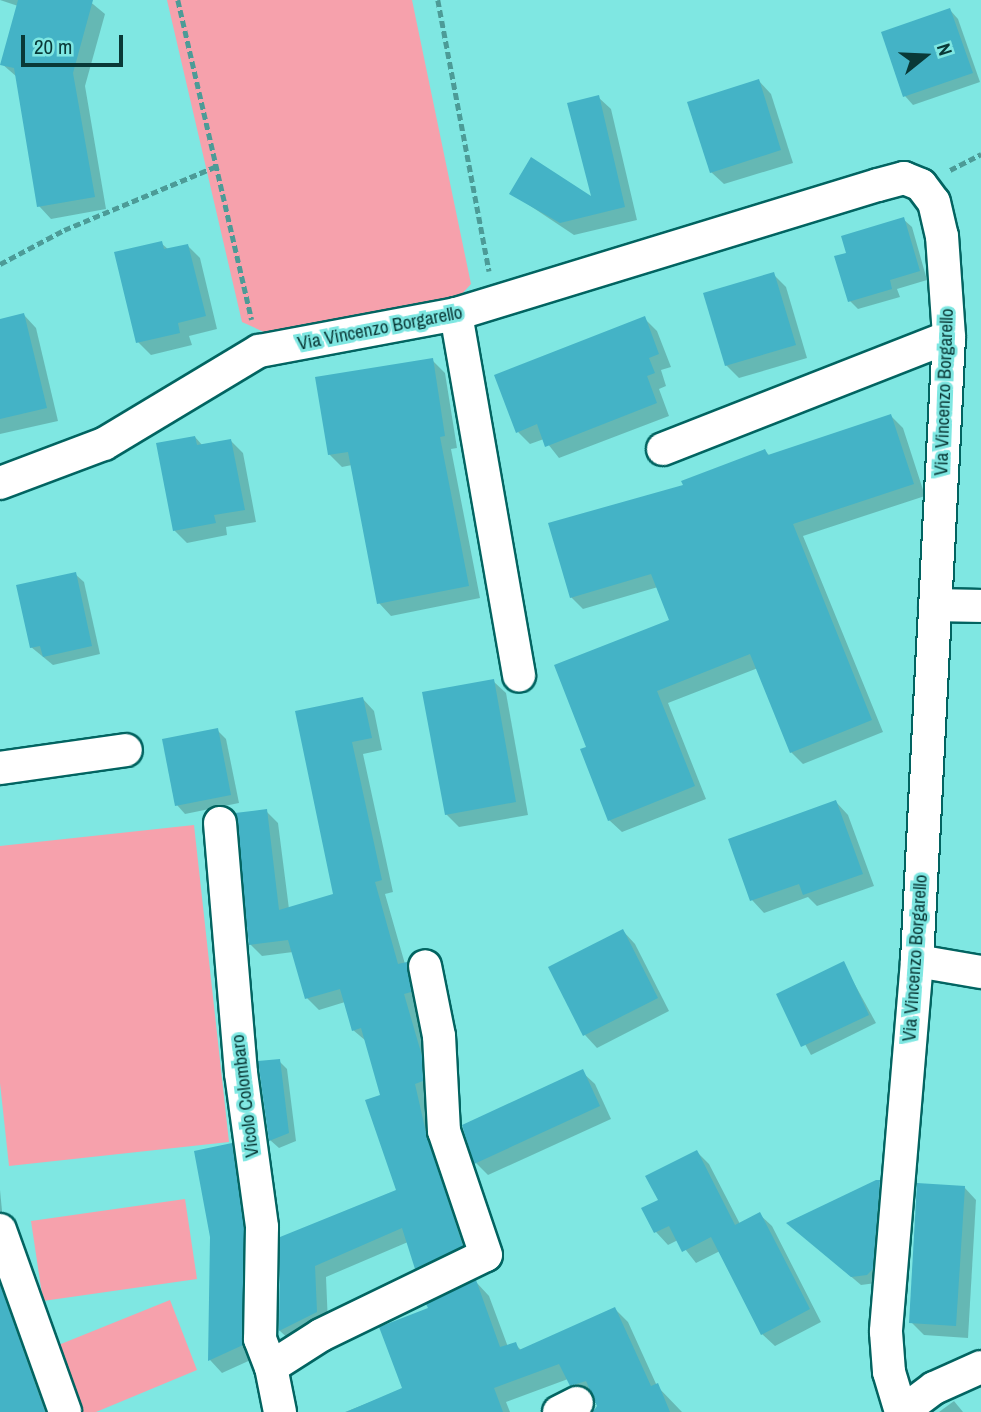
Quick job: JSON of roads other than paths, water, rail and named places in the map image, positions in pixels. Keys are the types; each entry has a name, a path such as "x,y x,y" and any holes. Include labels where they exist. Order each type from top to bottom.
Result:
{"street":[{"name":"Via Vincenzo Borgarello","path":"0,483 104,444 259,351 456,314 904,178 921,185 933,202 942,236 949,337 916,961 886,1332 889,1372 902,1412"},
{"path":"456,314 519,676"},
{"path":"663,449 949,337"},
{"path":"935,605 981,606"},
{"path":"0,768 126,750"},
{"name":"Vicolo Colombaro","path":"220,823 241,1073 262,1227 260,1339 271,1367 280,1412"},
{"path":"916,961 981,972"},
{"path":"271,1367 321,1335 486,1255 444,1130 439,1036 425,965"},
{"path":"0,1230 65,1412"},
{"path":"902,1412 934,1388 981,1367"}]}
